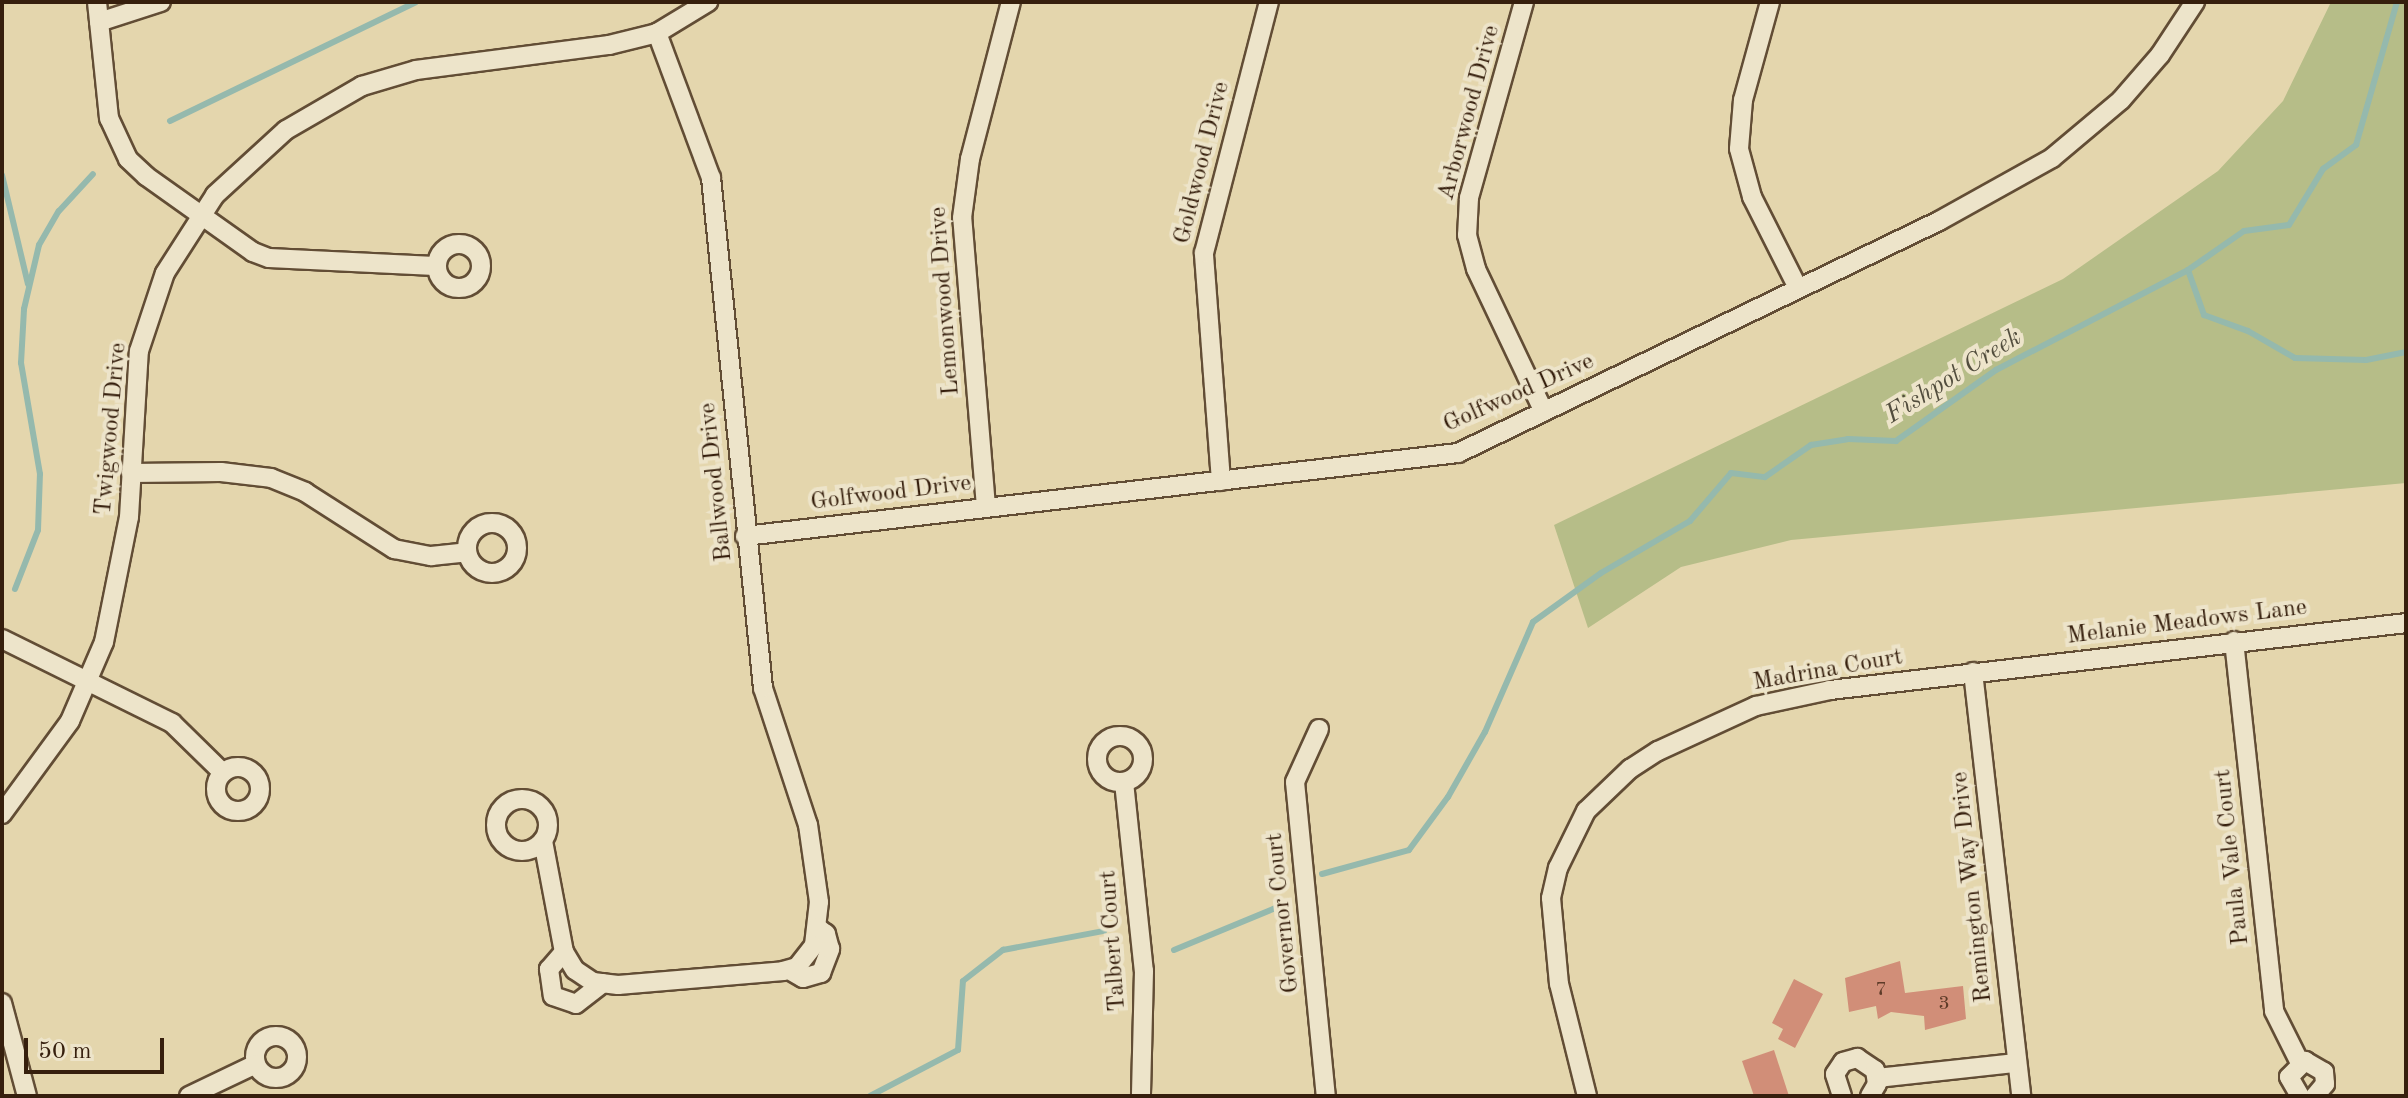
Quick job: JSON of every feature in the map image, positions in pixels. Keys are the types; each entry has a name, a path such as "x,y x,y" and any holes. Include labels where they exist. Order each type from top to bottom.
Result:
{"street":[{"path":"97,2 115,138 146,176 199,215 269,258 435,266"},
{"path":"99,22 161,2"},
{"name":"Twigwood Drive","path":"2,814 60,737 88,683 115,601 131,473 135,378 150,310 199,215 237,171 286,130 362,86 416,70 609,45 657,33 708,2"},
{"name":"Lemonwood Drive","path":"986,507 962,218 970,159 1011,2"},
{"name":"Goldwood Drive","path":"1221,481 1204,253 1269,2"},
{"name":"Arborwood Drive","path":"1524,2 1469,198 1467,235 1476,269 1544,412"},
{"path":"1770,2 1743,100 1739,149 1752,197 1798,288"},
{"name":"Golfwood Drive","path":"745,536 1458,453 1997,191 2060,152 2121,100 2160,55 2195,2"},
{"name":"Ballwood Drive","path":"564,952 549,969 553,996 576,1004 603,983 789,970 805,960 817,927 817,883 808,825 763,688 745,536 711,178 657,33"},
{"path":"131,473 221,472 271,478 305,492 394,549 431,556 467,552"},
{"name":"Melanie Meadows Lane","path":"1973,672 2406,623"},
{"path":"2,639 172,723 223,773"},
{"name":"Paula Vale Court","path":"2234,641 2274,1011 2300,1063"},
{"name":"Remington Way Drive","path":"1973,672 2021,1096"},
{"name":"Madrina Court","path":"1587,1096 1559,984 1551,926 1558,868 1586,811 1630,769 1658,751 1746,710 1830,690 1973,672"},
{"name":"Governor Court","path":"1319,729 1295,782 1326,1096"},
{"name":"Talbert Court","path":"1124,782 1144,971 1141,1096"},
{"path":"543,841 564,952 581,977 603,983"},
{"path":"2,1003 27,1096"},
{"path":"1842,1096 1834,1081 1843,1062 1865,1060 1877,1078"},
{"name":"Paula Vale Court","path":"2300,1096 2289,1077 2300,1063 2311,1061 2324,1072 2325,1084 2315,1096"},
{"path":"1877,1078 2016,1063"},
{"path":"189,1096 256,1064"},
{"path":"1870,1096 1877,1078"}],"green space":[{"path":"2331,2 2406,2 2406,483 1791,540 1681,567 1588,628 1554,525 2063,279 2218,171 2283,101"}],"building":[{"path":"1900,961 1905,993 1963,986 1966,1019 1925,1030 1924,1016 1891,1012 1878,1019 1876,1006 1849,1012 1845,978"},
{"path":"1794,979 1823,994 1795,1048 1778,1039 1783,1029 1772,1023"},
{"path":"1774,1050 1789,1096 1754,1096 1742,1061"}],"waterway":[{"path":"170,121 416,2"},
{"name":"Fishpot Creek","path":"1322,874 1409,850 1448,797 1485,732 1533,622 1601,573 1690,521 1731,473 1765,477 1811,445 1848,439 1896,441 1996,370 2188,270 2244,231 2289,225 2323,169 2356,145 2397,2"},
{"path":"15,589 38,530 40,474 21,363 24,309 39,245 59,211 93,174"},
{"path":"2,175 28,284"},
{"path":"2188,270 2204,315 2248,331 2295,358 2366,360 2406,352"},
{"path":"1174,950 1278,907"},
{"path":"870,1096 958,1050 963,981 1003,950 1104,931"}]}
